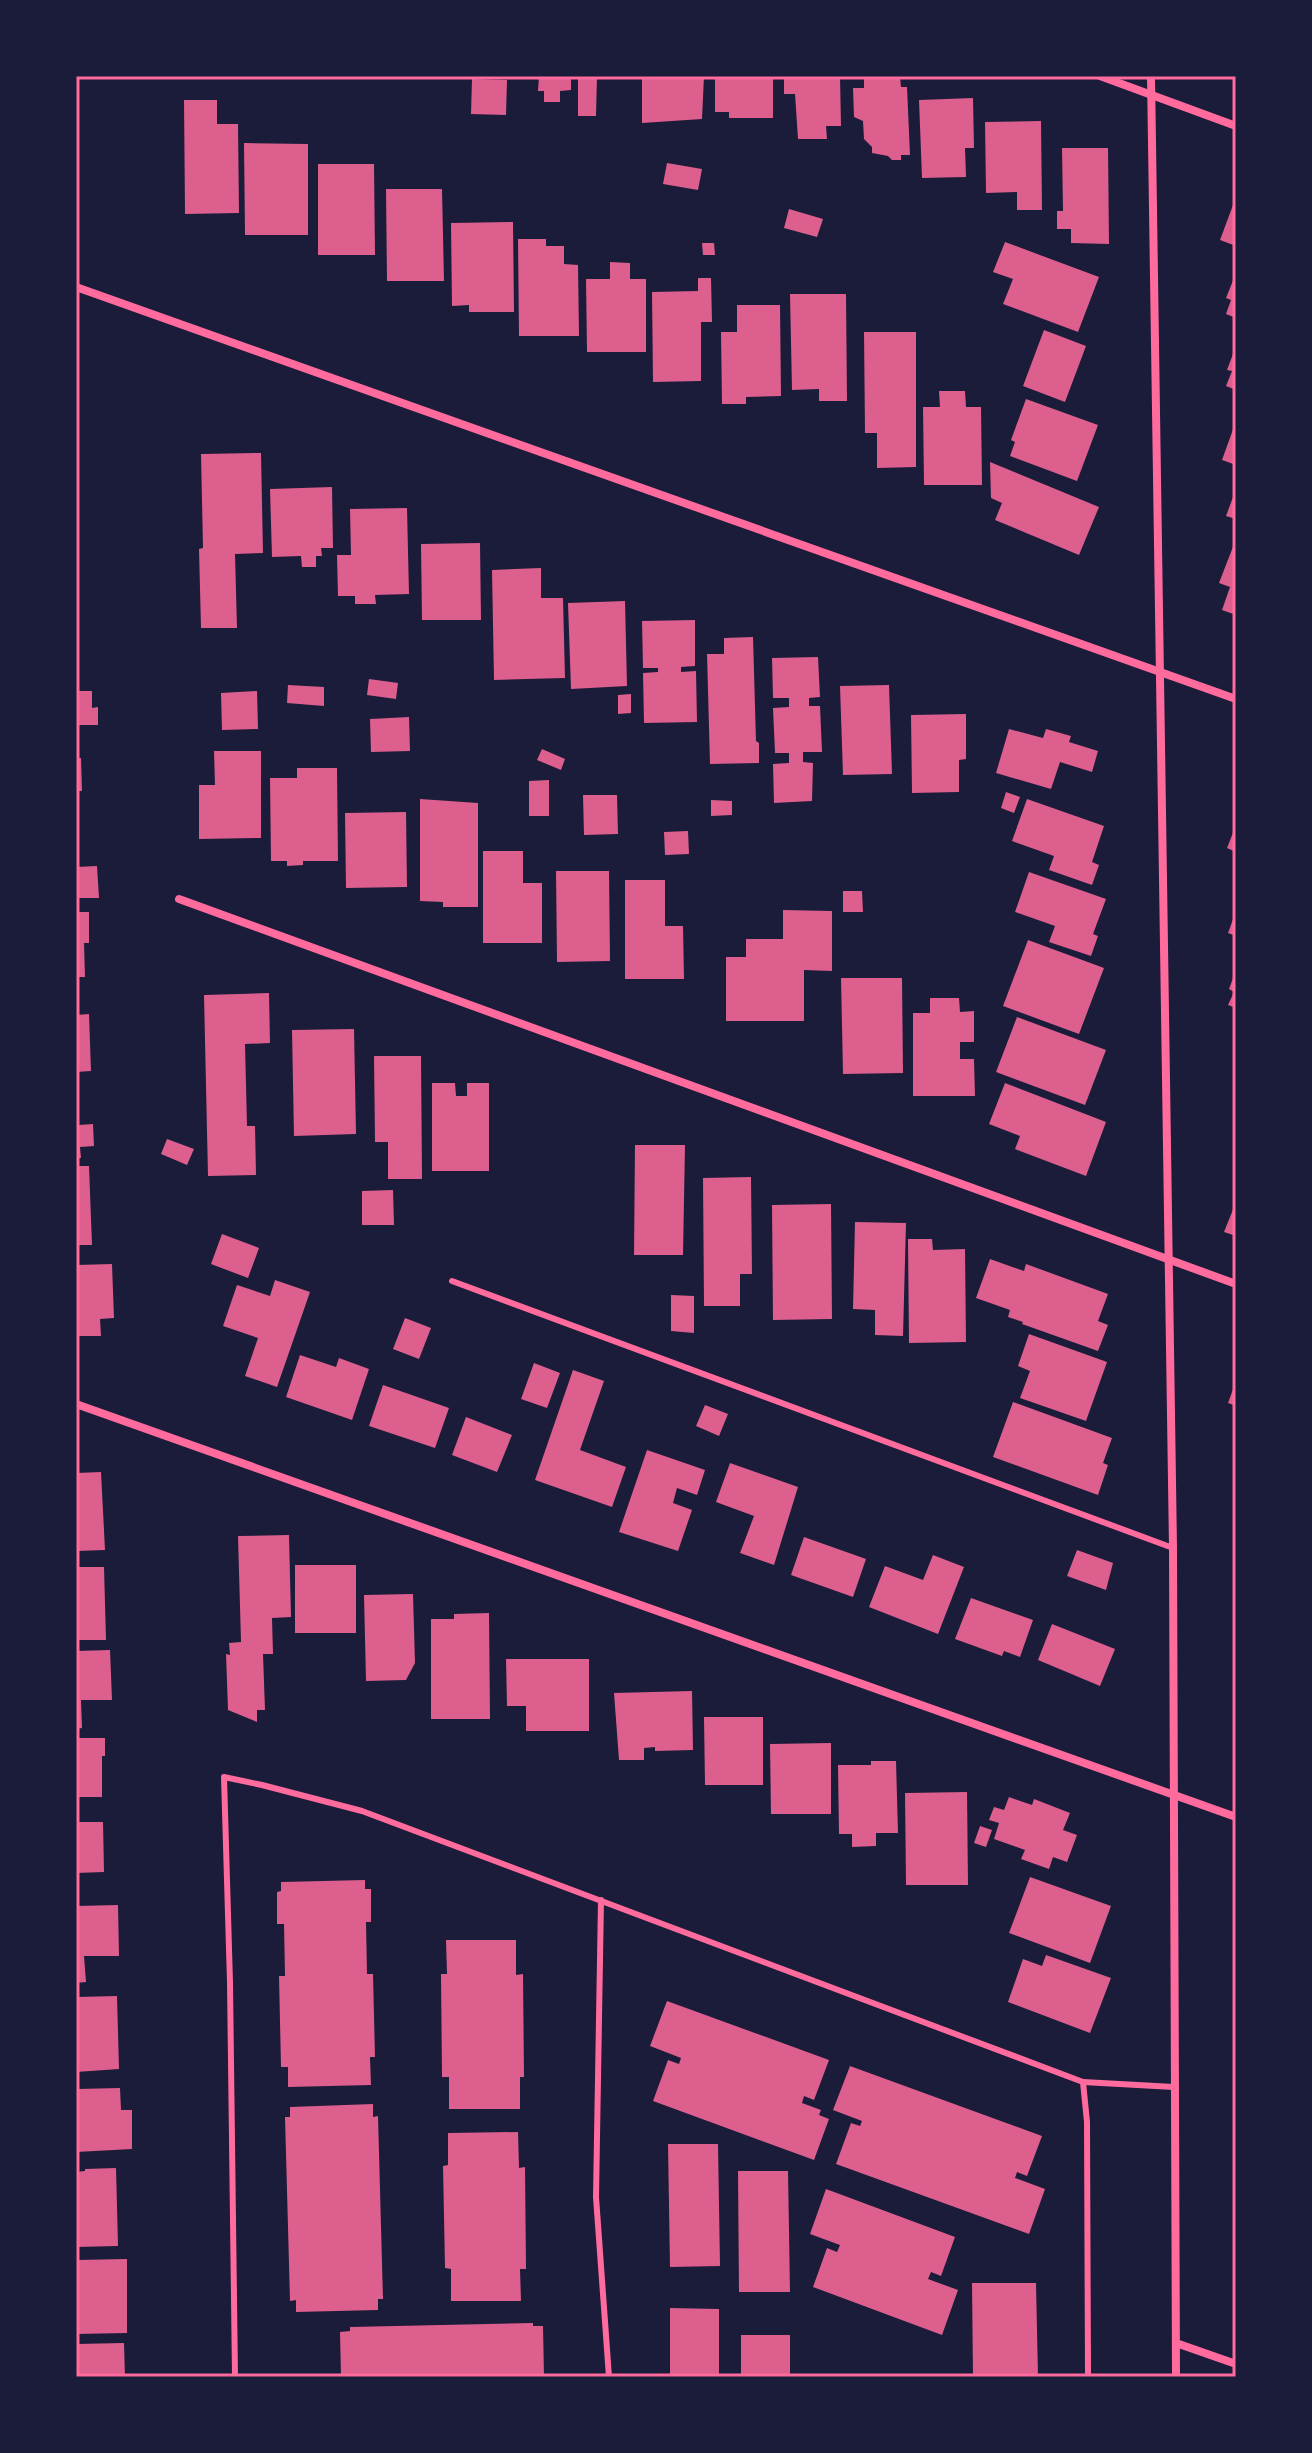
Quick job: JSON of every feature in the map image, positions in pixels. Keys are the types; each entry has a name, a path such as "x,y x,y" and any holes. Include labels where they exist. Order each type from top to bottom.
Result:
{"street":[{"path":"1100,76 1236,126"},
{"path":"1151,76 1173,1548 1176,2377"},
{"path":"76,287 1236,699"},
{"path":"179,899 1236,1284"},
{"path":"76,1404 1236,1817"},
{"path":"1176,2343 1236,2364"}],"lane":[{"path":"452,1281 1173,1548"},
{"path":"235,2377 224,1777 362,1811 1083,2082 1174,2087"},
{"path":"601,1900 596,2197 609,2377"},
{"path":"1083,2082 1087,2122 1088,2377"}],"building":[{"path":"539,76 571,76 571,90 560,91 560,102 544,102 544,91 538,91"},
{"path":"578,76 597,76 596,116 578,116"},
{"path":"642,76 704,76 702,119 642,123"},
{"path":"715,76 773,76 773,118 729,118 729,112 715,112"},
{"path":"784,76 840,76 841,126 826,126 827,139 798,139 795,94 784,94"},
{"path":"900,77 901,87 907,87 910,155 901,155 901,160 892,160 888,156 872,153 872,147 864,139 863,121 854,117 853,88 864,88 864,78"},
{"path":"472,79 507,80 506,115 471,114"},
{"path":"973,98 974,148 965,148 966,177 922,178 919,100"},
{"path":"184,100 217,100 217,124 238,124 239,213 185,214"},
{"path":"1041,121 1042,210 1017,210 1017,192 986,193 985,122"},
{"path":"244,143 308,144 308,235 245,235"},
{"path":"1062,148 1108,148 1109,244 1071,243 1071,229 1057,229 1057,211 1063,211"},
{"path":"667,163 702,169 698,190 663,184"},
{"path":"318,164 374,164 375,255 318,255"},
{"path":"386,189 442,189 444,281 387,281"},
{"path":"1236,197 1236,246 1220,240"},
{"path":"789,209 823,219 817,237 784,228"},
{"path":"513,222 514,312 469,312 469,305 452,306 451,223"},
{"path":"518,239 546,239 546,246 564,246 564,264 578,265 579,336 519,336"},
{"path":"1005,242 1099,277 1078,332 1003,304 1013,279 993,272"},
{"path":"702,243 714,243 715,255 703,255"},
{"path":"610,262 630,263 630,279 646,279 646,352 587,352 586,279 610,279"},
{"path":"1236,273 1236,318 1226,314 1231,300 1226,298"},
{"path":"698,278 711,278 712,322 701,322 701,381 653,382 652,292 698,291"},
{"path":"790,294 846,294 847,401 819,401 819,389 792,390"},
{"path":"737,305 780,305 781,396 746,397 746,404 722,404 721,332 737,332"},
{"path":"1044,330 1086,346 1065,402 1023,386"},
{"path":"864,332 916,332 916,467 877,468 877,433 865,433"},
{"path":"1236,346 1236,390 1226,386 1232,371 1227,370"},
{"path":"939,391 965,391 966,407 981,407 982,485 924,485 923,407 940,407"},
{"path":"1026,399 1098,425 1077,481 1010,456 1015,442 1011,440"},
{"path":"1236,421 1236,465 1222,460"},
{"path":"261,453 263,553 235,554 237,628 201,628 201,454"},
{"path":"990,462 1099,507 1079,555 995,520 1002,503 991,498"},
{"path":"332,487 333,548 321,548 322,556 316,556 316,567 302,567 301,556 272,557 270,489"},
{"path":"1236,489 1236,519 1226,516"},
{"path":"407,508 409,594 375,595 376,604 355,604 355,596 338,596 337,555 351,555 350,509"},
{"path":"1236,539 1236,615 1222,610 1230,587 1219,583"},
{"path":"480,543 481,620 422,620 421,544"},
{"path":"541,568 541,598 563,598 565,678 494,680 492,570"},
{"path":"625,601 627,686 571,689 568,603"},
{"path":"695,620 695,666 681,667 681,672 696,671 697,722 644,723 643,673 658,672 658,668 643,668 642,621"},
{"path":"753,637 759,763 710,764 707,654 724,654 724,638"},
{"path":"818,657 820,697 809,698 809,706 820,706 822,752 803,752 803,762 813,763 812,801 774,803 773,764 789,763 789,753 775,753 773,708 789,707 789,698 773,698 772,658"},
{"path":"369,679 398,683 396,699 367,695"},
{"path":"288,685 324,687 324,706 287,703"},
{"path":"889,685 892,774 843,775 840,686"},
{"path":"76,691 92,691 92,708 98,707 98,725 76,725"},
{"path":"257,691 258,729 222,730 221,693"},
{"path":"631,694 631,713 618,714 618,695"},
{"path":"966,714 966,759 959,760 959,792 912,793 911,715"},
{"path":"409,717 410,751 371,752 370,719"},
{"path":"1009,729 1043,738 1046,729 1071,736 1069,742 1098,751 1092,772 1060,762 1051,789 996,773"},
{"path":"542,749 565,759 561,770 537,760"},
{"path":"214,751 261,751 261,838 199,839 199,785 215,785"},
{"path":"76,758 81,758 82,791 76,791"},
{"path":"297,768 337,768 338,861 303,861 303,865 287,866 287,861 271,861 270,778 297,778"},
{"path":"549,780 549,816 529,816 529,781"},
{"path":"1006,792 1020,797 1014,813 1001,808"},
{"path":"583,795 617,795 618,834 584,835"},
{"path":"420,799 478,803 478,907 443,907 443,902 420,901"},
{"path":"1027,799 1104,826 1092,862 1099,865 1092,885 1049,870 1054,856 1012,841"},
{"path":"711,800 732,801 732,815 711,816"},
{"path":"406,812 407,887 346,888 345,813"},
{"path":"1236,825 1236,852 1227,848"},
{"path":"688,831 689,854 665,855 664,832"},
{"path":"483,851 523,851 523,883 542,883 542,943 483,943"},
{"path":"97,866 99,898 76,898 76,867"},
{"path":"556,871 609,871 610,961 557,962"},
{"path":"1029,872 1106,899 1093,934 1098,936 1091,956 1049,942 1055,926 1015,912"},
{"path":"625,880 665,880 665,926 683,926 684,979 625,979"},
{"path":"843,891 862,891 863,912 843,912"},
{"path":"783,910 832,911 832,971 804,970 804,1021 726,1021 726,957 746,957 746,939 783,939"},
{"path":"1236,911 1236,936 1228,933"},
{"path":"76,912 89,912 89,943 84,943 85,977 76,977"},
{"path":"1028,940 1104,968 1079,1034 1003,1006"},
{"path":"1236,970 1236,1008 1228,1005 1234,992 1229,989"},
{"path":"841,978 902,978 903,1073 843,1074"},
{"path":"269,993 270,1043 245,1044 247,1126 255,1126 256,1175 208,1176 204,995"},
{"path":"930,998 959,998 960,1012 974,1011 974,1042 960,1042 960,1059 974,1059 975,1096 913,1096 913,1013 930,1013"},
{"path":"89,1014 91,1071 76,1072 76,1015"},
{"path":"1017,1017 1106,1050 1085,1105 996,1072"},
{"path":"354,1029 356,1134 294,1136 292,1030"},
{"path":"374,1056 421,1056 422,1179 388,1179 388,1142 375,1142"},
{"path":"432,1083 455,1083 456,1096 467,1096 467,1083 489,1083 489,1171 432,1171"},
{"path":"1005,1083 1106,1122 1086,1176 1015,1149 1020,1136 989,1124"},
{"path":"76,1090 79,1090 79,1125 93,1124 94,1146 80,1147 81,1158 76,1158"},
{"path":"167,1139 194,1149 187,1165 161,1154"},
{"path":"635,1145 685,1145 683,1255 634,1255"},
{"path":"76,1166 89,1166 92,1245 76,1245"},
{"path":"751,1177 752,1274 740,1274 740,1306 704,1306 703,1178"},
{"path":"393,1190 394,1225 362,1225 362,1191"},
{"path":"1236,1202 1236,1236 1224,1232"},
{"path":"831,1204 832,1319 773,1320 772,1205"},
{"path":"855,1222 906,1223 903,1336 875,1335 875,1310 853,1309"},
{"path":"222,1234 259,1248 248,1278 211,1264"},
{"path":"908,1239 932,1239 933,1250 965,1249 966,1342 909,1343"},
{"path":"990,1259 1024,1271 1026,1264 1108,1294 1098,1321 1108,1325 1098,1351 1022,1324 1008,1317 1010,1310 976,1298"},
{"path":"112,1264 114,1318 100,1319 101,1336 76,1336 76,1265"},
{"path":"275,1280 310,1292 277,1387 245,1376 258,1338 223,1326 237,1285 270,1296"},
{"path":"671,1295 694,1296 694,1333 671,1331"},
{"path":"405,1318 431,1328 419,1359 393,1349"},
{"path":"1029,1334 1107,1362 1086,1421 1020,1398 1030,1371 1018,1366"},
{"path":"300,1355 336,1367 339,1358 369,1369 352,1420 286,1397"},
{"path":"534,1363 560,1373 547,1408 521,1399"},
{"path":"573,1370 604,1381 580,1450 626,1467 612,1507 535,1480"},
{"path":"1236,1381 1236,1406 1228,1403"},
{"path":"383,1385 449,1408 435,1448 369,1426"},
{"path":"1013,1402 1112,1438 1103,1463 1108,1465 1098,1495 993,1457"},
{"path":"705,1405 728,1414 719,1436 696,1426"},
{"path":"466,1417 512,1435 497,1472 452,1455"},
{"path":"647,1450 705,1470 697,1495 677,1488 673,1503 692,1510 678,1551 619,1532"},
{"path":"730,1463 798,1487 774,1565 740,1553 754,1516 716,1502"},
{"path":"101,1472 105,1550 76,1551 76,1473"},
{"path":"289,1535 291,1617 272,1618 273,1654 263,1654 265,1710 257,1710 257,1722 228,1710 226,1654 230,1655 229,1643 241,1642 238,1536"},
{"path":"804,1537 866,1559 853,1597 791,1575"},
{"path":"1077,1550 1113,1563 1106,1590 1067,1576"},
{"path":"933,1555 964,1567 938,1634 869,1607 885,1566 923,1580"},
{"path":"295,1565 356,1565 356,1633 295,1633"},
{"path":"76,1567 104,1567 106,1640 76,1640"},
{"path":"413,1594 415,1663 406,1680 366,1681 364,1595"},
{"path":"971,1598 1033,1620 1020,1657 1004,1651 1002,1656 955,1639"},
{"path":"489,1613 490,1719 431,1719 431,1619 454,1619 454,1614"},
{"path":"1052,1624 1115,1649 1100,1686 1038,1660"},
{"path":"110,1650 112,1700 81,1700 82,1728 76,1729 76,1651"},
{"path":"506,1659 589,1659 589,1731 526,1731 526,1706 507,1706"},
{"path":"692,1691 693,1750 655,1751 655,1747 644,1748 644,1760 619,1760 614,1693"},
{"path":"704,1717 763,1717 763,1785 705,1785"},
{"path":"76,1738 105,1738 102,1797 76,1797"},
{"path":"831,1743 831,1814 771,1814 770,1744"},
{"path":"871,1761 896,1761 898,1833 876,1833 876,1846 852,1847 852,1834 839,1834 838,1765 871,1765"},
{"path":"967,1792 968,1885 906,1885 905,1793"},
{"path":"1009,1797 1032,1805 1034,1799 1070,1813 1063,1830 1077,1835 1067,1862 1053,1857 1049,1869 1021,1859 1025,1850 994,1839 999,1823 989,1820 994,1807 1004,1810"},
{"path":"76,1822 103,1822 104,1872 76,1873"},
{"path":"980,1826 992,1830 986,1847 974,1843"},
{"path":"1030,1877 1111,1906 1090,1963 1009,1933"},
{"path":"365,1880 365,1889 371,1889 371,1922 366,1922 367,1974 373,1974 375,2057 370,2057 371,2085 288,2087 288,2067 281,2067 279,1976 285,1976 284,1924 277,1924 277,1892 281,1891 281,1882"},
{"path":"118,1905 119,1956 84,1956 86,1982 76,1983 76,1906"},
{"path":"446,1940 516,1940 516,1975 523,1974 524,2077 520,2077 520,2109 449,2109 449,2077 442,2077 441,1974 447,1974"},
{"path":"1046,1955 1111,1978 1090,2033 1008,2002 1023,1959 1042,1966"},
{"path":"117,1996 119,2069 76,2072 76,1997"},
{"path":"667,2001 829,2060 814,2100 804,2096 802,2103 821,2110 819,2115 829,2119 814,2160 653,2101 668,2060 679,2064 681,2058 650,2046"},
{"path":"850,2066 1042,2136 1027,2176 1017,2172 1015,2178 1045,2189 1029,2234 836,2164 851,2123 860,2126 862,2121 833,2110"},
{"path":"120,2088 121,2110 132,2110 132,2149 76,2152 76,2089"},
{"path":"373,2104 373,2117 378,2116 383,2299 378,2299 378,2310 296,2312 296,2300 290,2301 285,2117 290,2117 290,2107"},
{"path":"518,2132 519,2168 525,2167 526,2269 520,2269 521,2301 451,2301 451,2269 445,2268 443,2166 448,2165 448,2133"},
{"path":"668,2144 718,2144 720,2266 670,2267"},
{"path":"116,2168 118,2246 76,2247 76,2172"},
{"path":"738,2171 788,2171 790,2292 739,2292"},
{"path":"826,2189 955,2237 941,2276 931,2272 928,2279 958,2290 942,2335 813,2287 827,2248 837,2252 840,2245 810,2234"},
{"path":"127,2259 127,2333 76,2334 76,2260"},
{"path":"972,2283 1036,2283 1038,2377 973,2377"},
{"path":"670,2308 719,2309 719,2377 670,2377"},
{"path":"533,2323 533,2326 543,2326 544,2377 341,2377 340,2332 350,2331 350,2327"},
{"path":"741,2335 790,2335 790,2377 741,2377"},
{"path":"124,2343 125,2377 76,2377 76,2344"}]}
